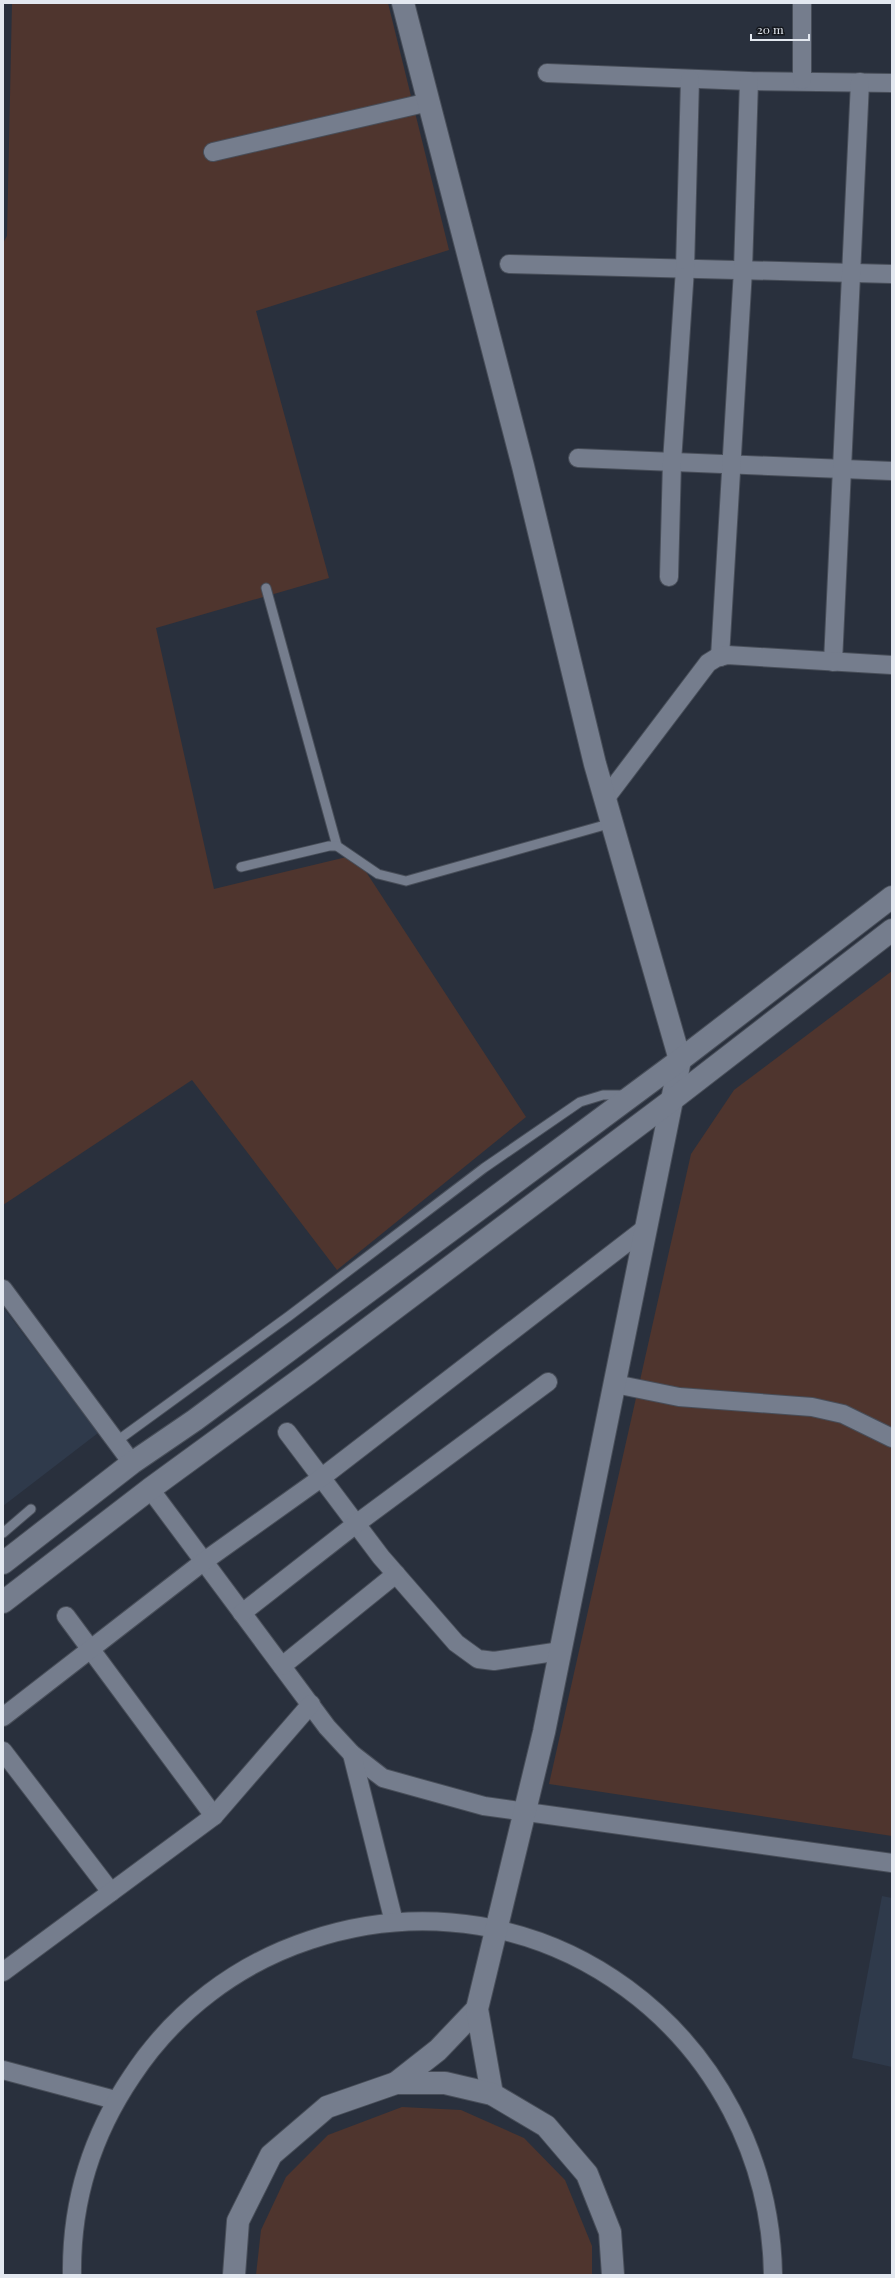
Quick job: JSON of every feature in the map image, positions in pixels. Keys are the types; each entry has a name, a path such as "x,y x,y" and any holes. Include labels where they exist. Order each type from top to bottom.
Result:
{"main road":[{"path":"404,3 521,458 605,799 680,1060 544,1732 477,2009 492,2094"},
{"path":"3,1563 132,1463 195,1420 634,1095 892,897"},
{"path":"3,1602 150,1489 309,1373 672,1100 892,930"},
{"path":"396,2083 438,2050 477,2009"},
{"path":"234,2275 238,2221 271,2155 326,2107 396,2083 445,2083 492,2094 546,2126 587,2174 610,2232 613,2275"}],"street":[{"path":"802,3 802,80"},
{"path":"547,73 749,81 802,80 892,83"},
{"path":"669,577 672,462 685,269 690,79"},
{"path":"720,657 743,270 749,81"},
{"path":"833,662 860,82"},
{"path":"214,152 429,102"},
{"path":"509,264 892,274"},
{"path":"578,458 892,471"},
{"path":"605,799 708,664 720,657 727,655 892,665"},
{"path":"3,1716 203,1562 321,1478 647,1226"},
{"path":"3,1289 132,1463"},
{"path":"242,1613 356,1524 548,1382"},
{"path":"615,1384 679,1397 812,1407 843,1414 892,1438"},
{"path":"287,1432 356,1524 396,1574 456,1643 478,1659 494,1662 561,1651"},
{"path":"150,1489 327,1727 352,1754 383,1778 484,1806 892,1863"},
{"path":"282,1666 396,1574"},
{"path":"66,1616 214,1816"},
{"path":"4,1969 214,1816 311,1704"},
{"path":"3,1751 111,1892"},
{"path":"352,1754 394,1922"},
{"path":"72,2275 72,2249 79,2197 94,2147 115,2100 147,2053 187,2011 232,1976 283,1949 338,1931 394,1922 429,1921 463,1923 496,1929 553,1946 606,1974 654,2009 695,2052 729,2102 753,2156 769,2214 773,2275"},
{"path":"3,2070 115,2100"}],"lane":[{"path":"266,588 337,846"},
{"path":"241,867 330,846 337,846 378,874 406,881 612,823"},
{"path":"117,1441 283,1321 484,1168 580,1102 603,1095 634,1095"},
{"path":"3,1533 31,1509"}],"shaded area":[{"path":"12,3 388,3 449,250 256,311 329,578 156,628 214,889 355,855 526,1117 337,1270 192,1080 3,1205 3,243 7,236"},
{"path":"892,971 892,1836 549,1784 691,1154 734,1090"},
{"path":"3,1307 98,1433 3,1506"},
{"path":"882,1896 892,1898 892,2067 852,2058"},
{"path":"402,2107 461,2110 524,2138 565,2180 592,2246 592,2275 256,2275 261,2230 286,2177 328,2135"}]}
